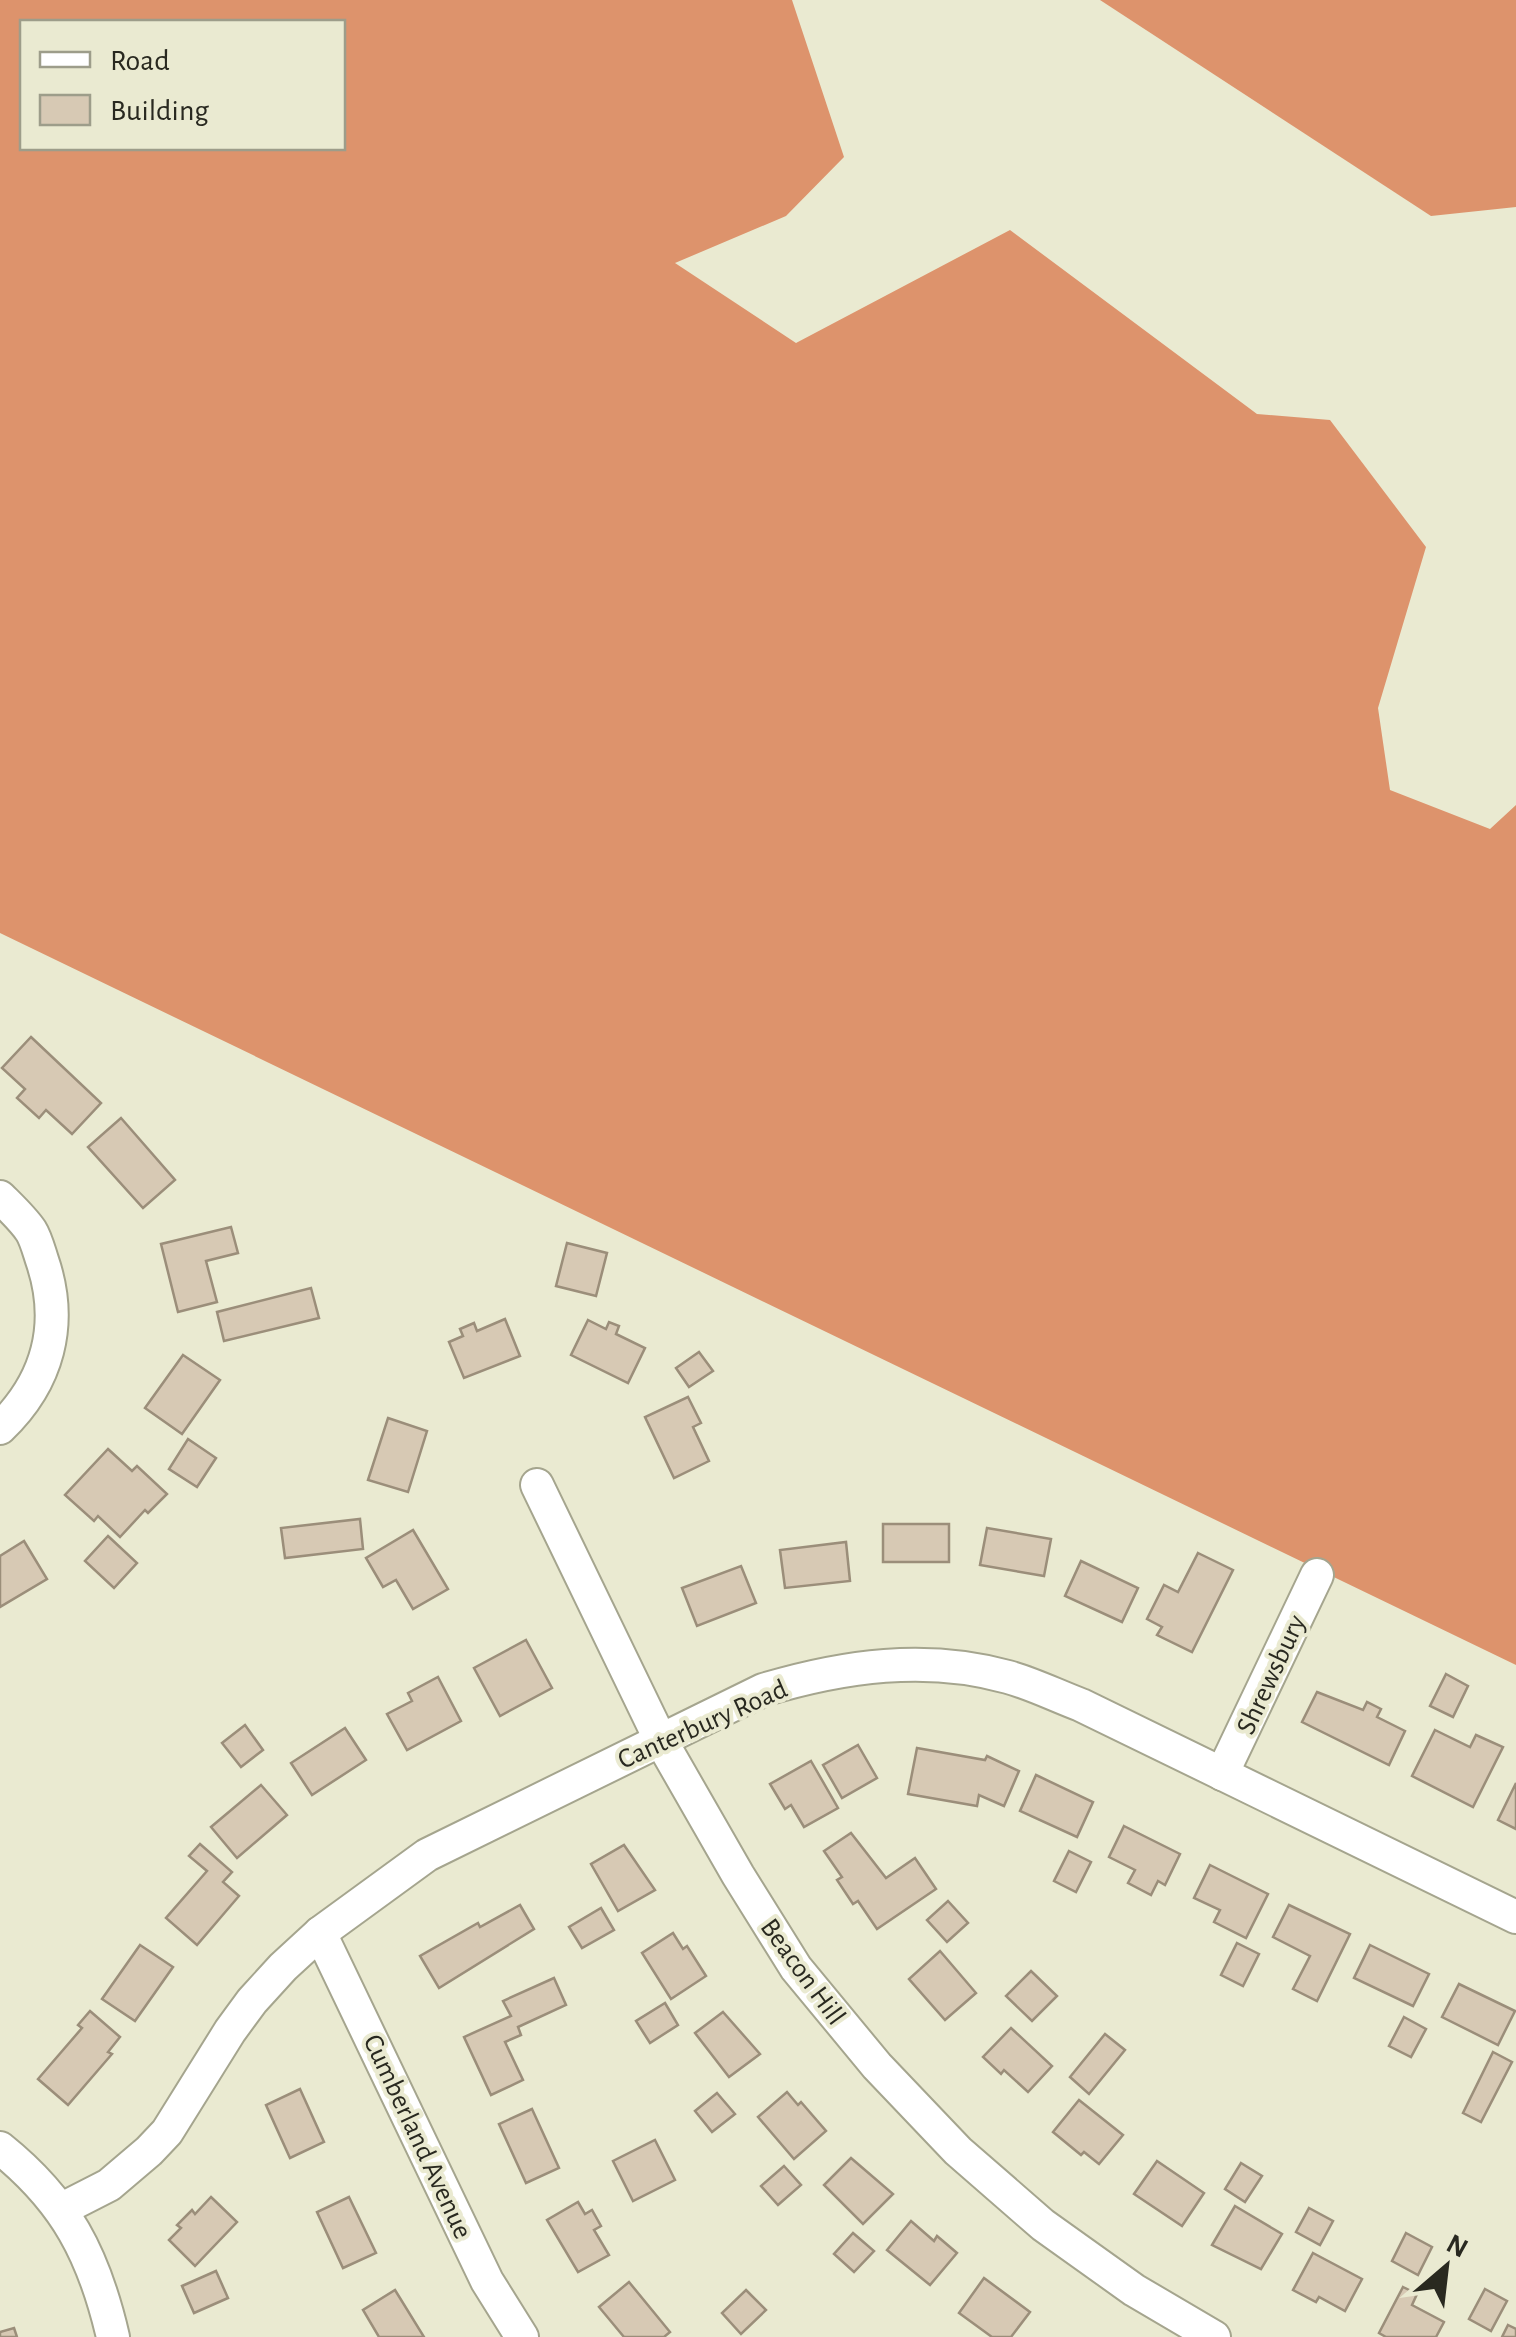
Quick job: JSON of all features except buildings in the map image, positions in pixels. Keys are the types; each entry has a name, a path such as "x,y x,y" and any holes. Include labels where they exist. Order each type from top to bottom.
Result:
{"street":[{"path":"0,1197 32,1232 50,1283 52,1325 44,1369 22,1407 0,1428"},
{"name":"Beacon Hill","path":"537,1485 660,1739 796,1968 877,2066 958,2150 1042,2225 1134,2290 1214,2337"},
{"name":"Shrewsbury","path":"1222,1774 1317,1575"},
{"name":"Canterbury Road","path":"62,2209 109,2185 166,2132 230,2030 283,1966 320,1933 427,1855 763,1690 817,1674 881,1665 940,1664 1008,1677 1082,1705 1516,1917"},
{"name":"Cumberland Avenue","path":"320,1933 488,2281 522,2337"},
{"path":"0,2148 40,2183 62,2209 87,2255 112,2337"}],"shaded area":[{"path":"0,0 792,0 844,157 786,216 675,263 796,343 1010,230 1257,414 1330,420 1426,547 1378,708 1390,790 1490,829 1516,805 1516,1665 0,933"},
{"path":"1100,0 1516,0 1516,207 1431,216"}]}
